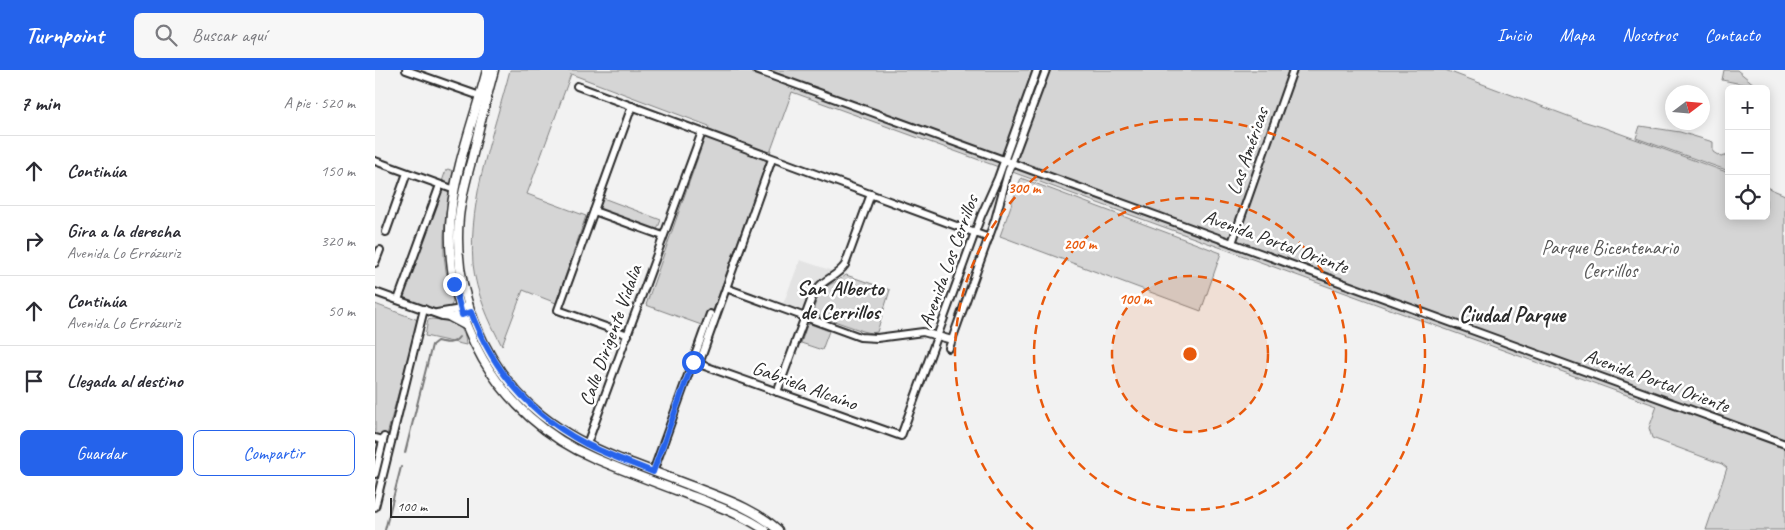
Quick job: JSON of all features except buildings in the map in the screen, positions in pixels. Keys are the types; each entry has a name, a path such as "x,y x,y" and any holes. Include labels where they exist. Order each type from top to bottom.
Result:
{"main road":[{"path":"487,70 455,190 450,246 453,274 461,312 480,357 499,385 523,411 550,433 591,457 736,513 765,530"},
{"path":"494,70 467,178 459,217 458,242 460,265 470,309 490,353 516,390 547,419 587,444 747,509 761,516 778,530"},
{"path":"450,317 465,325"}],"street":[{"path":"406,70 480,96"},
{"name":"Avenida Portal Oriente","path":"756,70 1785,444"},
{"name":"Avenida Los Cerrillos","path":"949,348 995,220 1008,161 1037,70"},
{"name":"Avenida Los Cerrillos","path":"901,436 975,232 1008,161 1046,70"},
{"name":"Las Américas","path":"1232,243 1293,70"},
{"path":"577,86 989,238"},
{"path":"627,335 558,310 632,106"},
{"name":"Calle Dirigente Vidalia","path":"587,444 702,132"},
{"path":"772,159 726,288 853,335 868,338 916,332 938,335 952,340"},
{"path":"375,162 455,190"},
{"path":"386,232 407,173"},
{"path":"398,300 440,185"},
{"path":"777,392 816,289 838,274 845,266 871,194"},
{"path":"593,210 663,236"},
{"path":"375,263 380,250"},
{"name":"Gabriela Alcaíno","path":"726,288 699,364 901,436"},
{"path":"375,292 441,316 450,317 470,309"},
{"path":"375,507 424,309"},
{"path":"434,313 461,312"},
{"path":"653,472 710,314"},
{"path":"375,438 384,439 375,470"}],"shaded area":[{"path":"800,260 833,271 815,283 805,307 799,310 783,304"}],"green space":[{"name":"Parque Bicentenario Cerrillos","path":"510,70 1445,70 1725,172 1725,220 1770,220 1770,189 1785,195 1785,530 1706,530 1727,468 1722,464 1652,438 1649,428 1657,406 792,92 707,327 646,305 709,126 571,74 527,194 586,216 556,303 523,290 502,346 480,296 473,264 472,239 474,215 484,166"},
{"path":"1724,70 1737,70 1755,85 1747,85 1722,80"},
{"path":"1640,126 1680,132 1713,142 1713,152 1721,157 1725,156 1725,170 1636,138"},
{"path":"446,170 453,171 446,211 444,255 453,301 450,309 438,309 402,299 402,297"},
{"path":"1021,178 1221,253 1201,311 1000,236"},
{"path":"603,198 661,220 657,230 599,209"},
{"path":"846,275 890,290 877,332 863,331 814,314 814,307 821,291"},
{"path":"375,304 418,320 387,435 382,437 375,435"},
{"path":"428,320 458,322 465,336 466,345 425,336"},
{"path":"810,324 829,331 822,350 801,343 807,325"}],"waterway":[{"path":"405,453 432,345 437,341 452,342 459,337"},
{"path":"385,530 401,467"}],"district":[{"name":"San Alberto de Cerrillos","path":"840,300"},
{"name":"Ciudad Parque","path":"1512,314"}],"route":[{"path":"454,284 462,315 471,312 485,344 501,372 524,399 547,419 577,439 598,450 653,472 693,362"}]}
